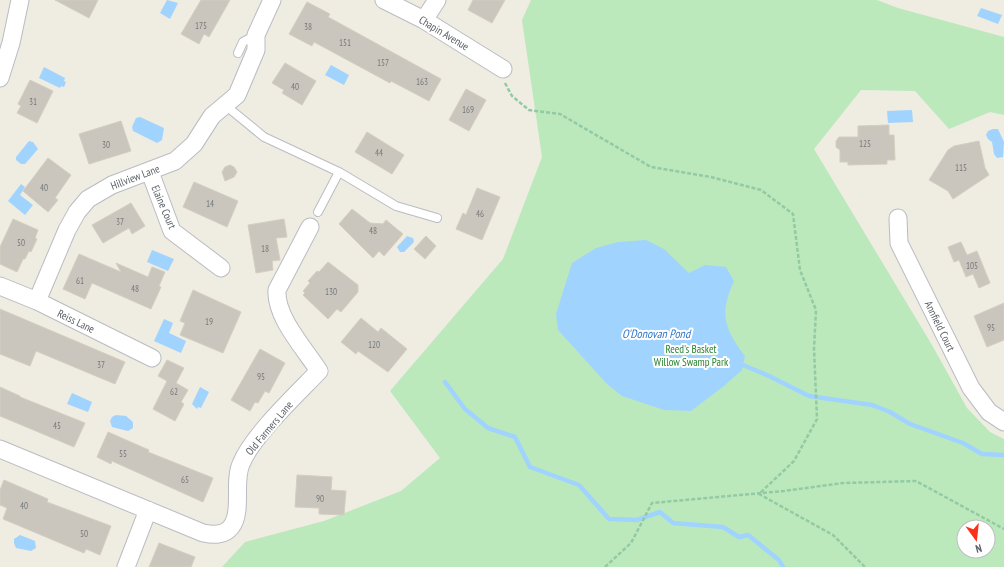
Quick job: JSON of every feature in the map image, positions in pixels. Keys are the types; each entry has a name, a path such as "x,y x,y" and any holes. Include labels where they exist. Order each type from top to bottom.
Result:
{"street":[{"path":"0,78 20,0"},
{"name":"Hillview Lane","path":"37,301 77,212 88,199 112,185 150,172 175,161 194,144 212,116 237,96 256,50 256,35 272,0"},
{"name":"Chapin Avenue","path":"384,0 424,20 500,67"},
{"path":"424,20 437,0"},
{"name":"Elaine Court","path":"150,172 172,232 221,268"},
{"name":"Annfield Court","path":"898,218 899,243 970,388 988,412 1004,422"},
{"name":"Old Farmers Lane","path":"0,449 210,535 222,534 233,524 236,512 237,479 240,465 246,454 262,433 319,371 283,318 276,299 277,290 310,227"},
{"name":"Reiss Lane","path":"0,286 37,301 152,358"},
{"path":"126,567 148,510"}],"lane":[{"path":"238,54 243,42 256,35"},
{"path":"225,105 264,137 339,172 396,206 437,218"},
{"path":"318,212 339,172"}],"path":[{"path":"500,67 512,96 530,110 560,114 651,167 711,177 761,190 793,214 800,270 816,310 814,349 817,419 794,461 759,494"},
{"path":"605,567 631,543 652,503 759,494 843,483 916,481 1004,529"},
{"path":"759,494 833,535 865,567"}],"green space":[{"name":"Reed's Basket Willow Swamp Park","path":"531,0 877,0 898,8 1004,37 1004,115 990,112 949,129 915,91 861,90 814,149 932,345 967,408 990,432 1004,439 1004,567 222,567 245,542 324,521 401,491 440,458 390,391 503,259 542,157 522,20"}],"water":[{"path":"167,0 178,3 170,19 160,13"},
{"path":"981,8 1002,15 998,24 977,16"},
{"path":"331,65 349,75 344,85 325,75"},
{"path":"44,67 65,78 64,81 66,82 64,87 61,86 60,88 39,78"},
{"path":"912,110 913,122 888,123 887,111"},
{"path":"140,117 164,128 162,140 157,143 133,131 132,127 136,118"},
{"path":"998,129 1004,142 1003,157 997,158 994,154 992,142 986,135 988,131"},
{"path":"29,141 33,142 38,149 25,164 21,164 16,160 16,157"},
{"path":"21,184 25,187 20,195 33,205 25,215 8,201"},
{"path":"407,236 413,238 414,242 404,252 400,252 397,247"},
{"name":"O'Donovan Pond","path":"646,240 664,249 689,273 705,265 726,267 734,281 726,303 725,312 728,329 745,356 742,370 691,411 664,410 622,396 607,384 558,330 556,314 572,263 596,248 618,242"},
{"path":"152,250 174,259 168,271 147,262"},
{"path":"164,319 173,323 169,333 186,341 181,353 154,341"},
{"path":"200,387 209,392 201,408 198,407 197,409 192,404"},
{"path":"72,393 92,402 88,412 67,404"},
{"path":"116,415 126,416 133,422 133,428 128,431 112,427 110,421 112,417"},
{"path":"20,535 35,541 36,548 31,551 16,548 14,539"}],"building":[{"path":"55,0 98,0 89,18"},
{"path":"201,0 230,0 209,37 204,34 199,44 181,34"},
{"path":"473,0 505,0 492,23 468,10"},
{"path":"307,2 330,14 328,17 441,79 429,101 391,81 390,83 314,42 312,46 289,34"},
{"path":"285,63 316,81 302,105 282,93 284,90 272,83"},
{"path":"30,80 53,91 37,123 17,113 21,106 18,104"},
{"path":"466,89 486,100 469,131 449,120"},
{"path":"121,121 131,151 89,164 79,134"},
{"path":"889,125 889,135 894,135 895,160 887,160 887,164 848,165 848,162 840,162 840,150 836,147 836,141 839,137 858,137 858,126"},
{"path":"367,132 404,155 392,174 355,152"},
{"path":"979,141 985,168 989,175 953,199 948,191 929,180 948,150 954,146"},
{"path":"48,158 71,175 55,198 58,200 48,212 23,191"},
{"path":"230,165 234,167 237,172 234,177 225,181 222,172 225,167"},
{"path":"194,182 238,201 227,227 183,207"},
{"path":"477,188 500,197 482,240 456,229 463,213 466,215"},
{"path":"131,203 145,226 132,234 129,228 103,243 92,225"},
{"path":"352,209 370,223 383,224 386,220 403,234 384,256 379,251 373,258 339,224"},
{"path":"13,219 38,230 35,238 37,239 31,252 29,251 25,259 23,259 17,272 0,264 0,247"},
{"path":"284,219 287,237 276,238 280,260 272,261 273,270 256,273 248,225"},
{"path":"426,236 436,246 425,259 414,249"},
{"path":"961,242 967,255 977,251 990,283 979,288 973,274 966,277 959,260 954,262 948,247"},
{"path":"79,254 121,272 116,263 148,277 152,267 165,272 159,286 161,287 151,309 92,283 85,299 63,289"},
{"path":"328,262 358,285 358,292 341,312 337,309 328,319 303,295 305,293 303,291 310,283 308,281"},
{"path":"193,290 241,312 223,353 180,335 185,323 180,321"},
{"path":"1004,303 1004,340 987,347 974,316"},
{"path":"0,309 125,362 115,384 36,351 30,366 0,354"},
{"path":"361,318 378,332 381,328 407,349 388,372 358,351 356,354 341,342"},
{"path":"260,349 285,363 269,393 265,391 258,403 255,402 250,411 231,400"},
{"path":"167,360 184,368 176,383 188,390 181,402 184,404 175,421 153,409 167,381 158,376"},
{"path":"0,387 20,397 85,423 74,447 0,416"},
{"path":"108,432 149,450 148,452 213,478 203,502 112,461 111,464 97,457"},
{"path":"297,475 332,477 331,490 346,491 344,515 319,514 319,508 295,507"},
{"path":"4,480 48,499 47,502 111,526 100,555 86,549 84,553 3,519 7,508 0,505 0,490"},
{"path":"159,543 195,557 191,567 149,567"}],"waterway":[{"path":"743,365 809,396 872,405 890,412 910,424 963,443 982,454 1004,455"},
{"path":"445,382 465,409 488,428 515,437 530,467 579,485 609,519 637,520 660,512 673,523 723,527 739,537 748,535 779,560 783,567"}]}
